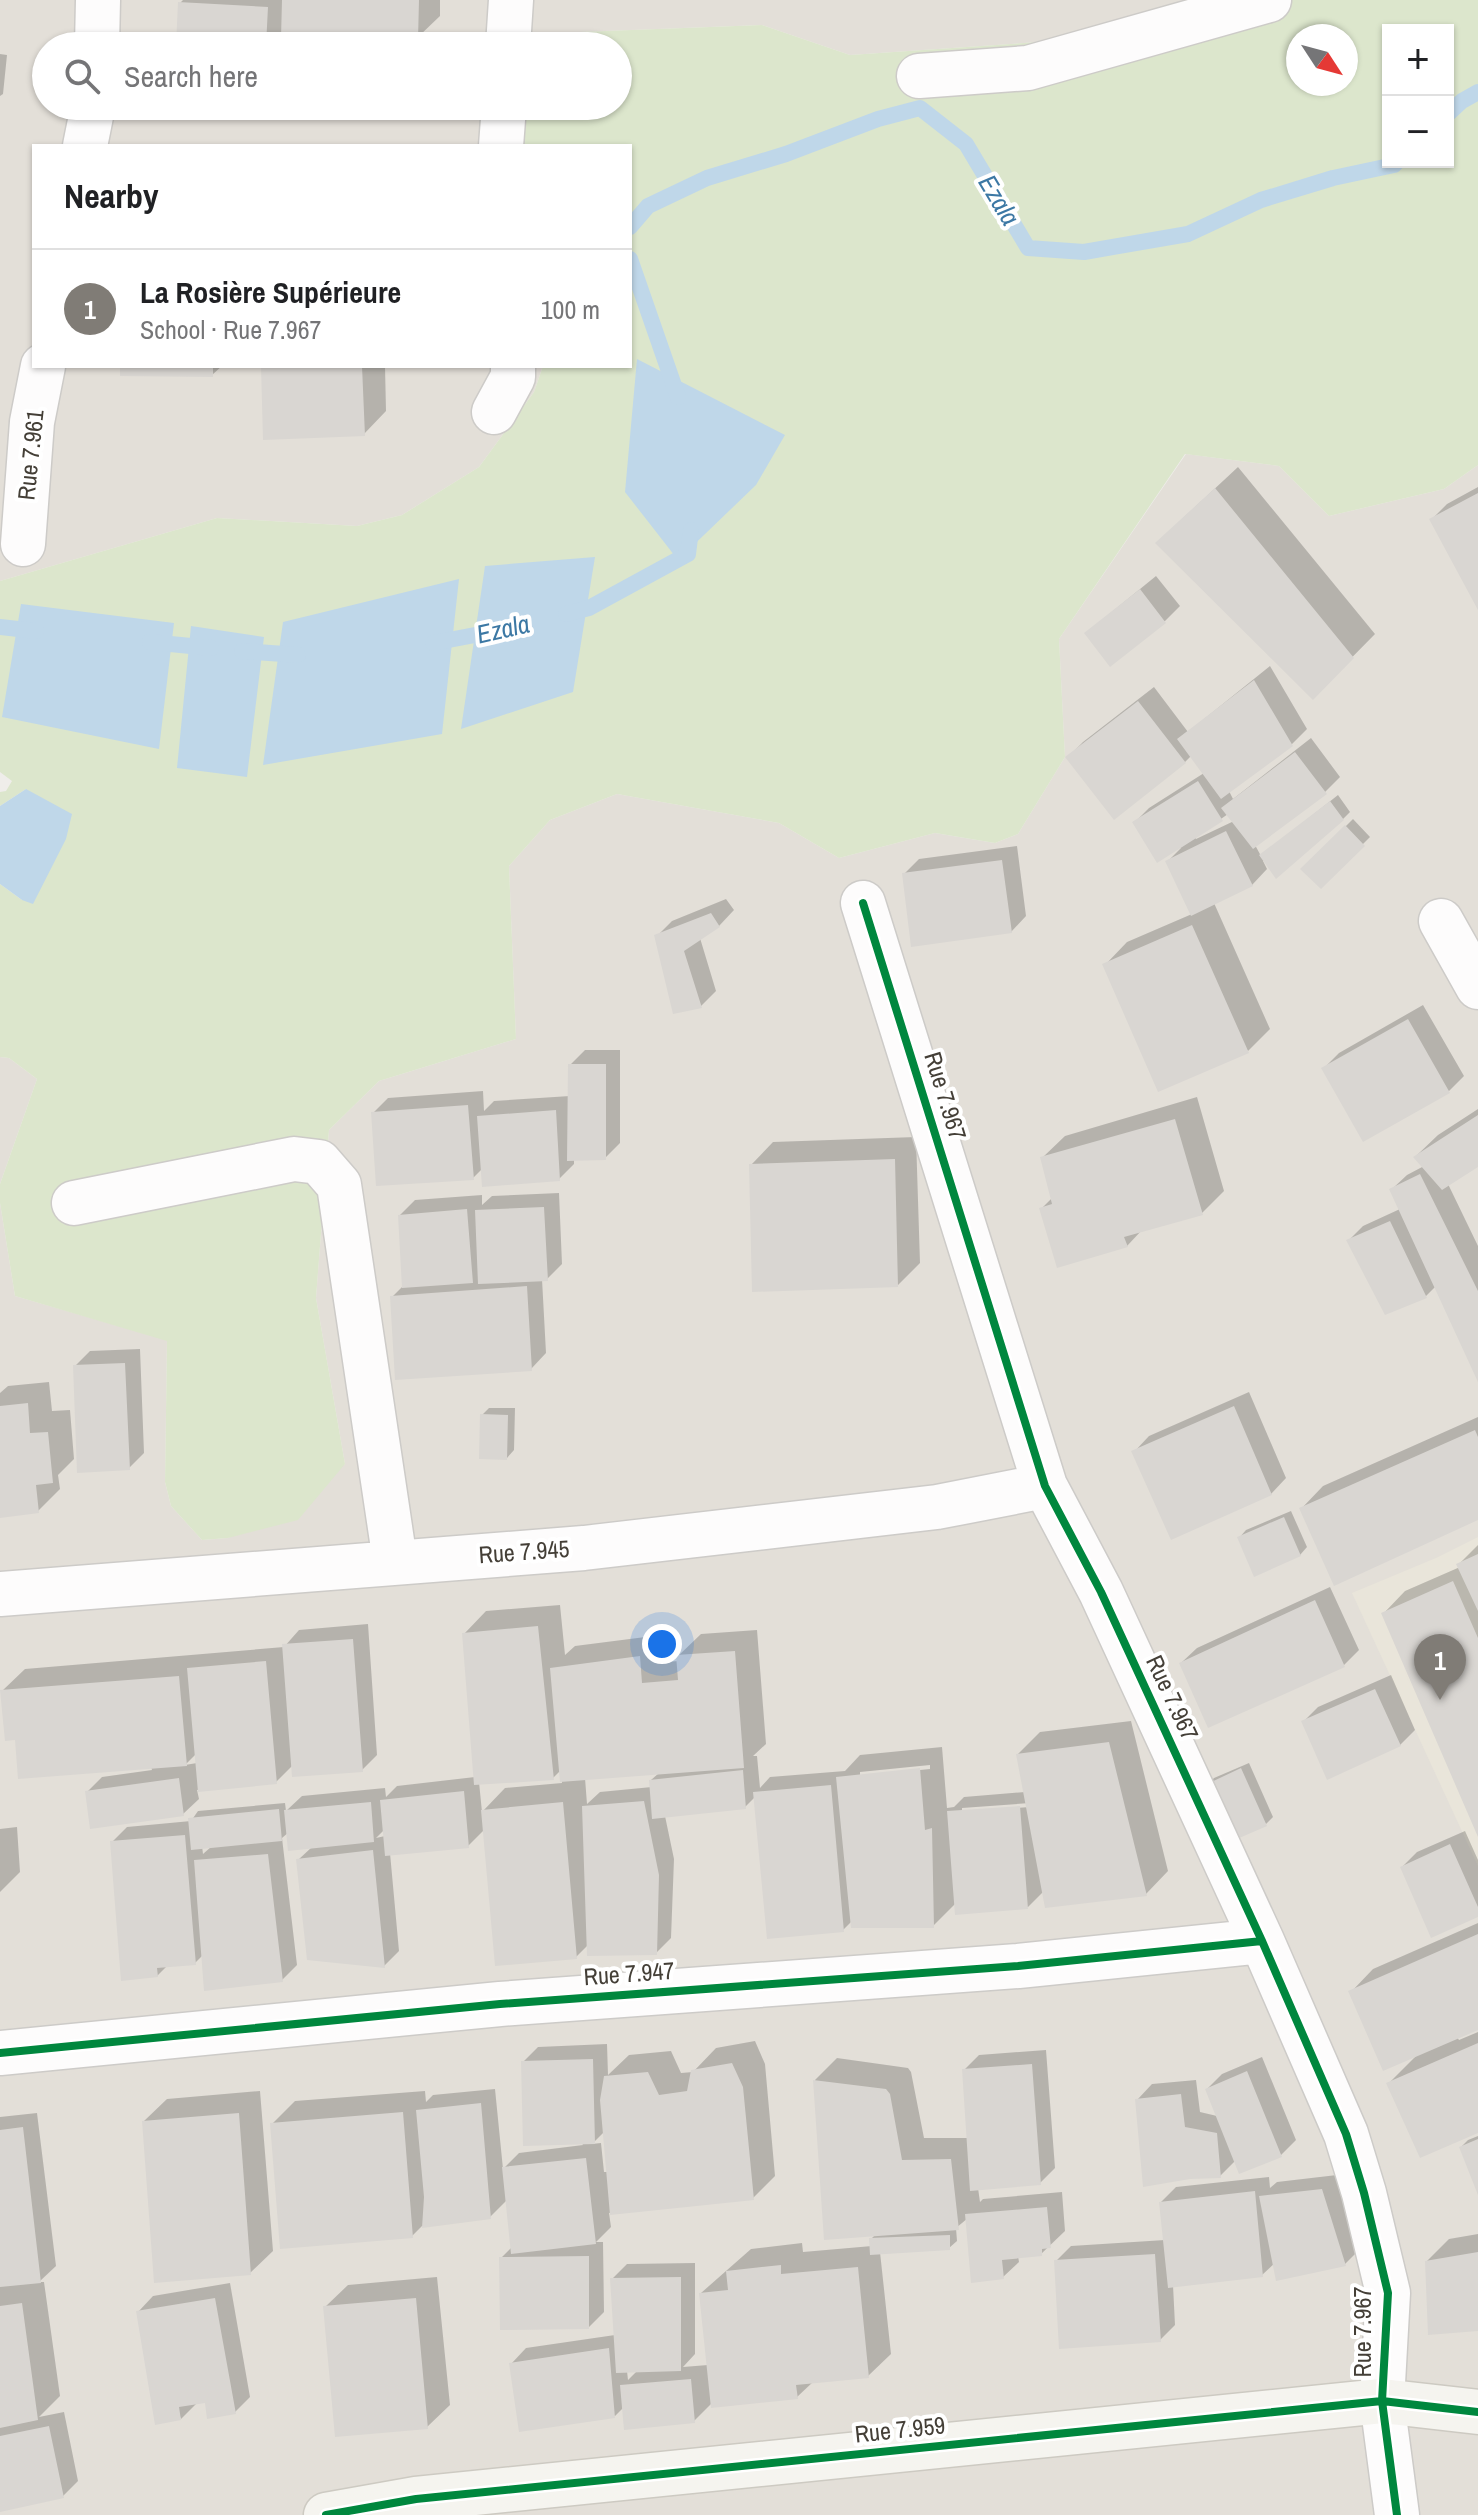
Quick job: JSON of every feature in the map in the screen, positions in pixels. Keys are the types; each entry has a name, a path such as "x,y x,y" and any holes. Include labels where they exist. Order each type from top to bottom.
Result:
{"street":[{"path":"97,32 98,0"},
{"path":"509,32 511,0"},
{"path":"919,76 1028,68 1269,0"},
{"path":"85,144 90,120"},
{"path":"501,144 503,120"},
{"name":"Rue 7.961","path":"23,544 32,422 43,368"},
{"path":"494,412 513,377 513,368"},
{"name":"Rue 7.967","path":"863,903 1045,1486 1101,1592 1262,1941 1346,2134 1388,2293 1382,2401 1397,2515"},
{"path":"1441,921 1478,987"},
{"path":"74,1203 294,1159 319,1162 339,1185 395,1561"},
{"name":"Rue 7.945","path":"0,1594 584,1548 937,1507 1045,1486"},
{"name":"Rue 7.947","path":"0,2053 500,2004 1018,1966 1262,1941"},
{"name":"Rue 7.959","path":"326,2515 1382,2401 1478,2412"}],"shaded area":[{"path":"0,0 1216,0 1039,42 850,55 762,25 579,32 32,32 32,120 492,120 509,144 32,144 32,368 542,368 534,392 479,467 402,515 357,526 217,518 0,581"},
{"path":"1186,454 1279,466 1329,516 1444,489 1478,465 1478,2515 0,2515 0,1203 15,1296 167,1340 165,1482 171,1506 202,1540 228,1538 345,1464 316,1298 329,1130 379,1081 516,1039 509,866 550,820 617,794 779,823 839,858 935,833 995,843 1018,834 1065,757 1059,639"},
{"path":"0,1057 9,1058 37,1079 0,1184"},
{"path":"1478,1537 1478,1866 1352,1593"}],"green space":[{"path":"1216,0 1478,0 1478,465 1444,489 1329,516 1279,466 1185,454 1059,639 1065,757 1018,834 995,843 935,833 839,858 779,823 617,794 550,820 509,866 516,1039 379,1081 329,1130 316,1298 345,1464 298,1520 228,1538 202,1540 171,1506 165,1482 167,1341 15,1296 0,1203 0,1184 37,1079 9,1058 0,1057 0,884 22,900 26,789 0,806 0,792 6,791 12,781 0,772 0,581 217,518 357,526 402,515 479,467 534,392 542,368 632,368 632,144 508,144 480,120 632,120 632,32 579,32 762,25 850,55 1039,42"}],"water":[{"path":"637,359 785,435 756,485 678,560 625,492"},
{"path":"595,557 573,692 461,729 485,566"},
{"path":"459,579 442,734 263,765 283,622"},
{"path":"21,604 174,623 159,749 2,717"},
{"path":"191,626 264,637 247,777 177,768"},
{"path":"26,789 72,814 66,839 33,904 0,884 0,806"}],"building":[{"path":"282,0 419,0 418,32 281,32"},
{"path":"178,2 268,7 267,32 177,32"},
{"path":"120,368 213,368 213,377 120,376"},
{"path":"261,368 362,368 365,436 263,440"},
{"path":"1215,488 1354,658 1313,700 1155,543"},
{"path":"1478,493 1478,610 1429,519"},
{"path":"1140,589 1166,623 1110,667 1084,633"},
{"path":"1254,680 1293,746 1221,799 1177,739"},
{"path":"1138,701 1186,763 1114,820 1065,757"},
{"path":"1295,752 1327,794 1253,849 1221,808"},
{"path":"1198,781 1223,821 1157,863 1132,822"},
{"path":"1330,801 1344,820 1276,879 1259,855"},
{"path":"1345,825 1365,846 1321,889 1300,869"},
{"path":"1226,831 1253,886 1191,916 1165,861"},
{"path":"1002,860 1012,933 911,947 902,873"},
{"path":"711,913 720,927 684,951 702,1008 673,1014 654,935"},
{"path":"1192,925 1249,1053 1158,1092 1102,964"},
{"path":"1408,1019 1450,1093 1363,1142 1321,1068"},
{"path":"568,1064 606,1064 606,1160 567,1161"},
{"path":"468,1105 474,1180 376,1186 371,1112"},
{"path":"556,1110 560,1181 482,1187 477,1116"},
{"path":"1478,1115 1478,1167 1442,1190 1413,1157"},
{"path":"1175,1119 1203,1215 1124,1237 1128,1247 1057,1268 1039,1208 1052,1204 1040,1157"},
{"path":"895,1159 898,1287 752,1292 749,1164"},
{"path":"1420,1174 1478,1291 1478,1382 1389,1189"},
{"path":"544,1207 548,1281 478,1284 475,1210"},
{"path":"467,1209 473,1283 402,1288 398,1215"},
{"path":"1390,1221 1427,1298 1385,1315 1346,1240"},
{"path":"527,1286 532,1371 395,1380 390,1296"},
{"path":"125,1363 130,1470 77,1473 73,1365"},
{"path":"28,1403 30,1433 48,1432 53,1483 36,1485 39,1513 0,1518 0,1406"},
{"path":"1234,1406 1272,1495 1171,1540 1131,1451"},
{"path":"480,1414 508,1415 507,1460 479,1459"},
{"path":"1475,1430 1478,1437 1478,1520 1334,1586 1299,1508"},
{"path":"1284,1517 1301,1556 1254,1577 1237,1537"},
{"path":"1478,1554 1478,1611 1456,1564"},
{"path":"1453,1581 1478,1638 1478,1837 1381,1613"},
{"path":"1315,1600 1345,1667 1208,1728 1179,1663"},
{"path":"538,1626 554,1780 474,1785 462,1633"},
{"path":"353,1639 363,1772 292,1777 282,1644"},
{"path":"735,1651 744,1768 560,1782 550,1668 640,1656 642,1683 678,1680 676,1655"},
{"path":"266,1661 277,1784 198,1792 187,1668"},
{"path":"179,1676 187,1766 18,1779 15,1740 5,1741 0,1690"},
{"path":"1375,1689 1401,1746 1327,1780 1301,1721"},
{"path":"1109,1742 1147,1896 1045,1908 1016,1754"},
{"path":"920,1768 925,1830 932,1828 934,1928 851,1928 836,1777"},
{"path":"1241,1768 1267,1826 1230,1842 1205,1785"},
{"path":"743,1770 746,1809 652,1819 649,1780"},
{"path":"179,1778 184,1816 90,1829 85,1791"},
{"path":"831,1785 844,1932 767,1939 753,1792"},
{"path":"464,1791 469,1848 385,1856 380,1800"},
{"path":"644,1801 659,1875 657,1955 587,1956 582,1806"},
{"path":"371,1802 374,1842 288,1851 284,1810"},
{"path":"563,1802 577,1959 495,1966 481,1810"},
{"path":"1020,1806 1028,1909 955,1915 947,1811"},
{"path":"279,1809 282,1841 191,1850 188,1818"},
{"path":"185,1835 196,1965 157,1968 158,1977 121,1981 110,1841"},
{"path":"1450,1844 1478,1907 1478,1917 1431,1938 1400,1867"},
{"path":"373,1850 385,1968 307,1960 296,1859"},
{"path":"268,1854 283,1982 204,1991 194,1860"},
{"path":"1478,1934 1478,2030 1383,2071 1348,1991"},
{"path":"1478,2043 1478,2133 1420,2158 1386,2083"},
{"path":"593,2059 595,2144 523,2146 521,2061"},
{"path":"732,2063 743,2087 754,2200 610,2215 600,2100 604,2076 648,2072 659,2095 687,2091 691,2070"},
{"path":"1032,2064 1041,2185 970,2191 962,2069"},
{"path":"1247,2071 1282,2157 1239,2174 1205,2089"},
{"path":"813,2080 886,2089 890,2094 902,2160 951,2159 959,2230 824,2240"},
{"path":"1181,2094 1185,2127 1217,2133 1221,2178 1190,2179 1143,2187 1135,2099"},
{"path":"481,2103 491,2219 422,2228 424,2197 416,2110"},
{"path":"403,2112 413,2238 280,2249 270,2123"},
{"path":"239,2113 251,2275 154,2283 142,2121"},
{"path":"23,2127 41,2283 0,2287 0,2130"},
{"path":"1478,2139 1478,2195 1459,2147"},
{"path":"586,2158 596,2244 511,2254 502,2167"},
{"path":"1322,2189 1346,2266 1276,2281 1259,2196"},
{"path":"1255,2191 1263,2277 1168,2288 1159,2202"},
{"path":"1047,2207 1051,2248 1042,2249 1042,2256 1002,2260 1004,2279 971,2283 965,2214"},
{"path":"950,2235 950,2250 870,2255 869,2238"},
{"path":"1478,2252 1478,2331 1428,2335 1425,2261"},
{"path":"1155,2254 1161,2342 1059,2349 1054,2260"},
{"path":"589,2256 589,2329 500,2330 499,2257"},
{"path":"781,2265 781,2274 858,2267 869,2378 796,2385 798,2399 711,2408 699,2293 728,2290 726,2271"},
{"path":"681,2277 681,2371 616,2373 610,2278"},
{"path":"215,2298 236,2414 207,2419 205,2403 179,2407 181,2420 155,2425 136,2311"},
{"path":"416,2298 428,2429 335,2437 323,2306"},
{"path":"22,2303 38,2420 0,2428 0,2306"},
{"path":"609,2348 615,2418 519,2432 509,2363"},
{"path":"691,2379 695,2423 624,2430 620,2385"},
{"path":"49,2426 64,2498 0,2512 0,2436"}],"waterway":[{"name":"Ezala","path":"1454,108 1478,92"},
{"name":"Ezala","path":"632,225 648,206 707,178 786,154 878,119 920,108 966,144 1028,248 1084,252 1188,234 1261,200 1333,178 1382,168"},
{"name":"Ezala","path":"632,265 678,397"},
{"name":"Ezala","path":"566,614 589,608 688,554 691,530"},
{"name":"Ezala","path":"0,627 36,631"},
{"name":"Ezala","path":"433,643 496,631"},
{"name":"Ezala","path":"150,642 211,648"},
{"name":"Ezala","path":"242,651 298,655"}],"cycle path":[{"path":"863,903 1045,1486 1101,1592 1262,1941 1346,2134 1388,2293 1382,2401 1397,2515"},
{"path":"0,2053 500,2004 1018,1966 1262,1941"},
{"path":"326,2515 416,2499 1382,2401 1478,2412"}],"place":[{"name":"La Rosière Supérieure","path":"1440,1700"}]}
